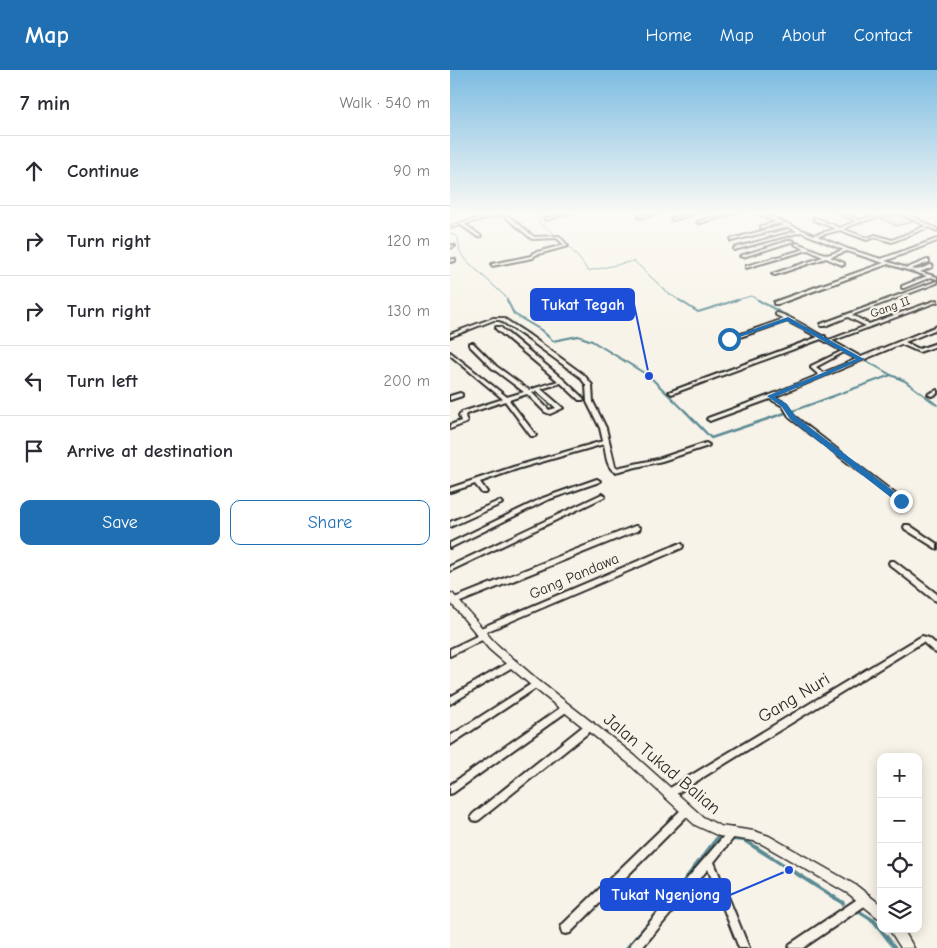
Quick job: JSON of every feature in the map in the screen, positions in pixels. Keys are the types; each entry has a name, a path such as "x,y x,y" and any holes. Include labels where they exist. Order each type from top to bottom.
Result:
{"street":[{"path":"493,265 532,257 538,253"},
{"path":"742,256 752,253"},
{"path":"747,267 795,253"},
{"path":"817,253 843,264"},
{"path":"774,274 838,253"},
{"path":"856,253 935,278"},
{"path":"880,261 902,253"},
{"path":"907,269 928,261"},
{"path":"776,303 888,263"},
{"path":"916,272 930,266"},
{"path":"903,287 935,278"},
{"path":"823,326 935,278"},
{"name":"Gang II","path":"831,340 937,301"},
{"path":"778,314 831,340 861,359"},
{"path":"850,316 869,326"},
{"path":"450,336 498,318 527,336 586,381 589,385 590,402 603,428 612,467 617,470 669,457 706,445"},
{"path":"729,339 788,319"},
{"path":"710,419 937,327"},
{"path":"498,328 581,399"},
{"path":"672,392 823,337"},
{"path":"901,342 919,351 937,344"},
{"path":"471,344 494,367 528,392 547,411 560,408 538,389"},
{"path":"822,375 813,367 842,352"},
{"path":"450,353 506,399 533,435"},
{"path":"450,428 464,422 463,414 562,381"},
{"path":"931,394 937,392"},
{"path":"450,398 460,395"},
{"path":"770,396 790,412 792,418 901,501"},
{"path":"450,490 605,442"},
{"path":"476,481 484,492"},
{"path":"450,546 545,498 597,481"},
{"path":"450,569 602,496"},
{"path":"450,525 499,503"},
{"path":"907,527 937,547"},
{"path":"453,599 637,528"},
{"name":"Gang Pandawa","path":"450,653 481,634 680,546"},
{"path":"892,563 937,598"},
{"name":"Jalan Tukad Balian","path":"453,599 481,634 536,684 631,759 686,811 707,827 765,840 833,878 877,910"},
{"name":"Gang Nuri","path":"668,794 922,639 937,650"},
{"path":"450,701 513,663"},
{"path":"450,741 536,684"},
{"path":"450,790 566,708"},
{"path":"476,817 590,726"},
{"path":"566,929 686,811"},
{"path":"634,948 732,833"},
{"path":"709,862 744,948"},
{"path":"794,948 864,899"},
{"path":"898,933 908,948"}],"waterway":[{"path":"461,253 508,301"},
{"path":"574,253 588,271 634,261 669,294 681,301"},
{"path":"733,301 751,296 761,301"},
{"path":"507,300 514,314 541,330 553,341 578,336 592,341 649,376 686,412"},
{"path":"679,300 698,312 737,300"},
{"path":"758,300 858,355"},
{"path":"865,360 891,375"},
{"path":"787,413 891,375"},
{"path":"891,375 905,381 937,405"},
{"path":"686,412 711,438 791,411"},
{"path":"627,948 670,899 719,836 725,837"},
{"path":"731,839 744,840 843,903"},
{"path":"858,911 874,921 895,948"}],"place":[{"name":"Tukat Tegah","path":"649,376"},
{"name":"Tukat Ngenjong","path":"789,870"}],"route":[{"path":"729,339 788,319 861,359 770,396 785,405 792,418 901,501"}]}
